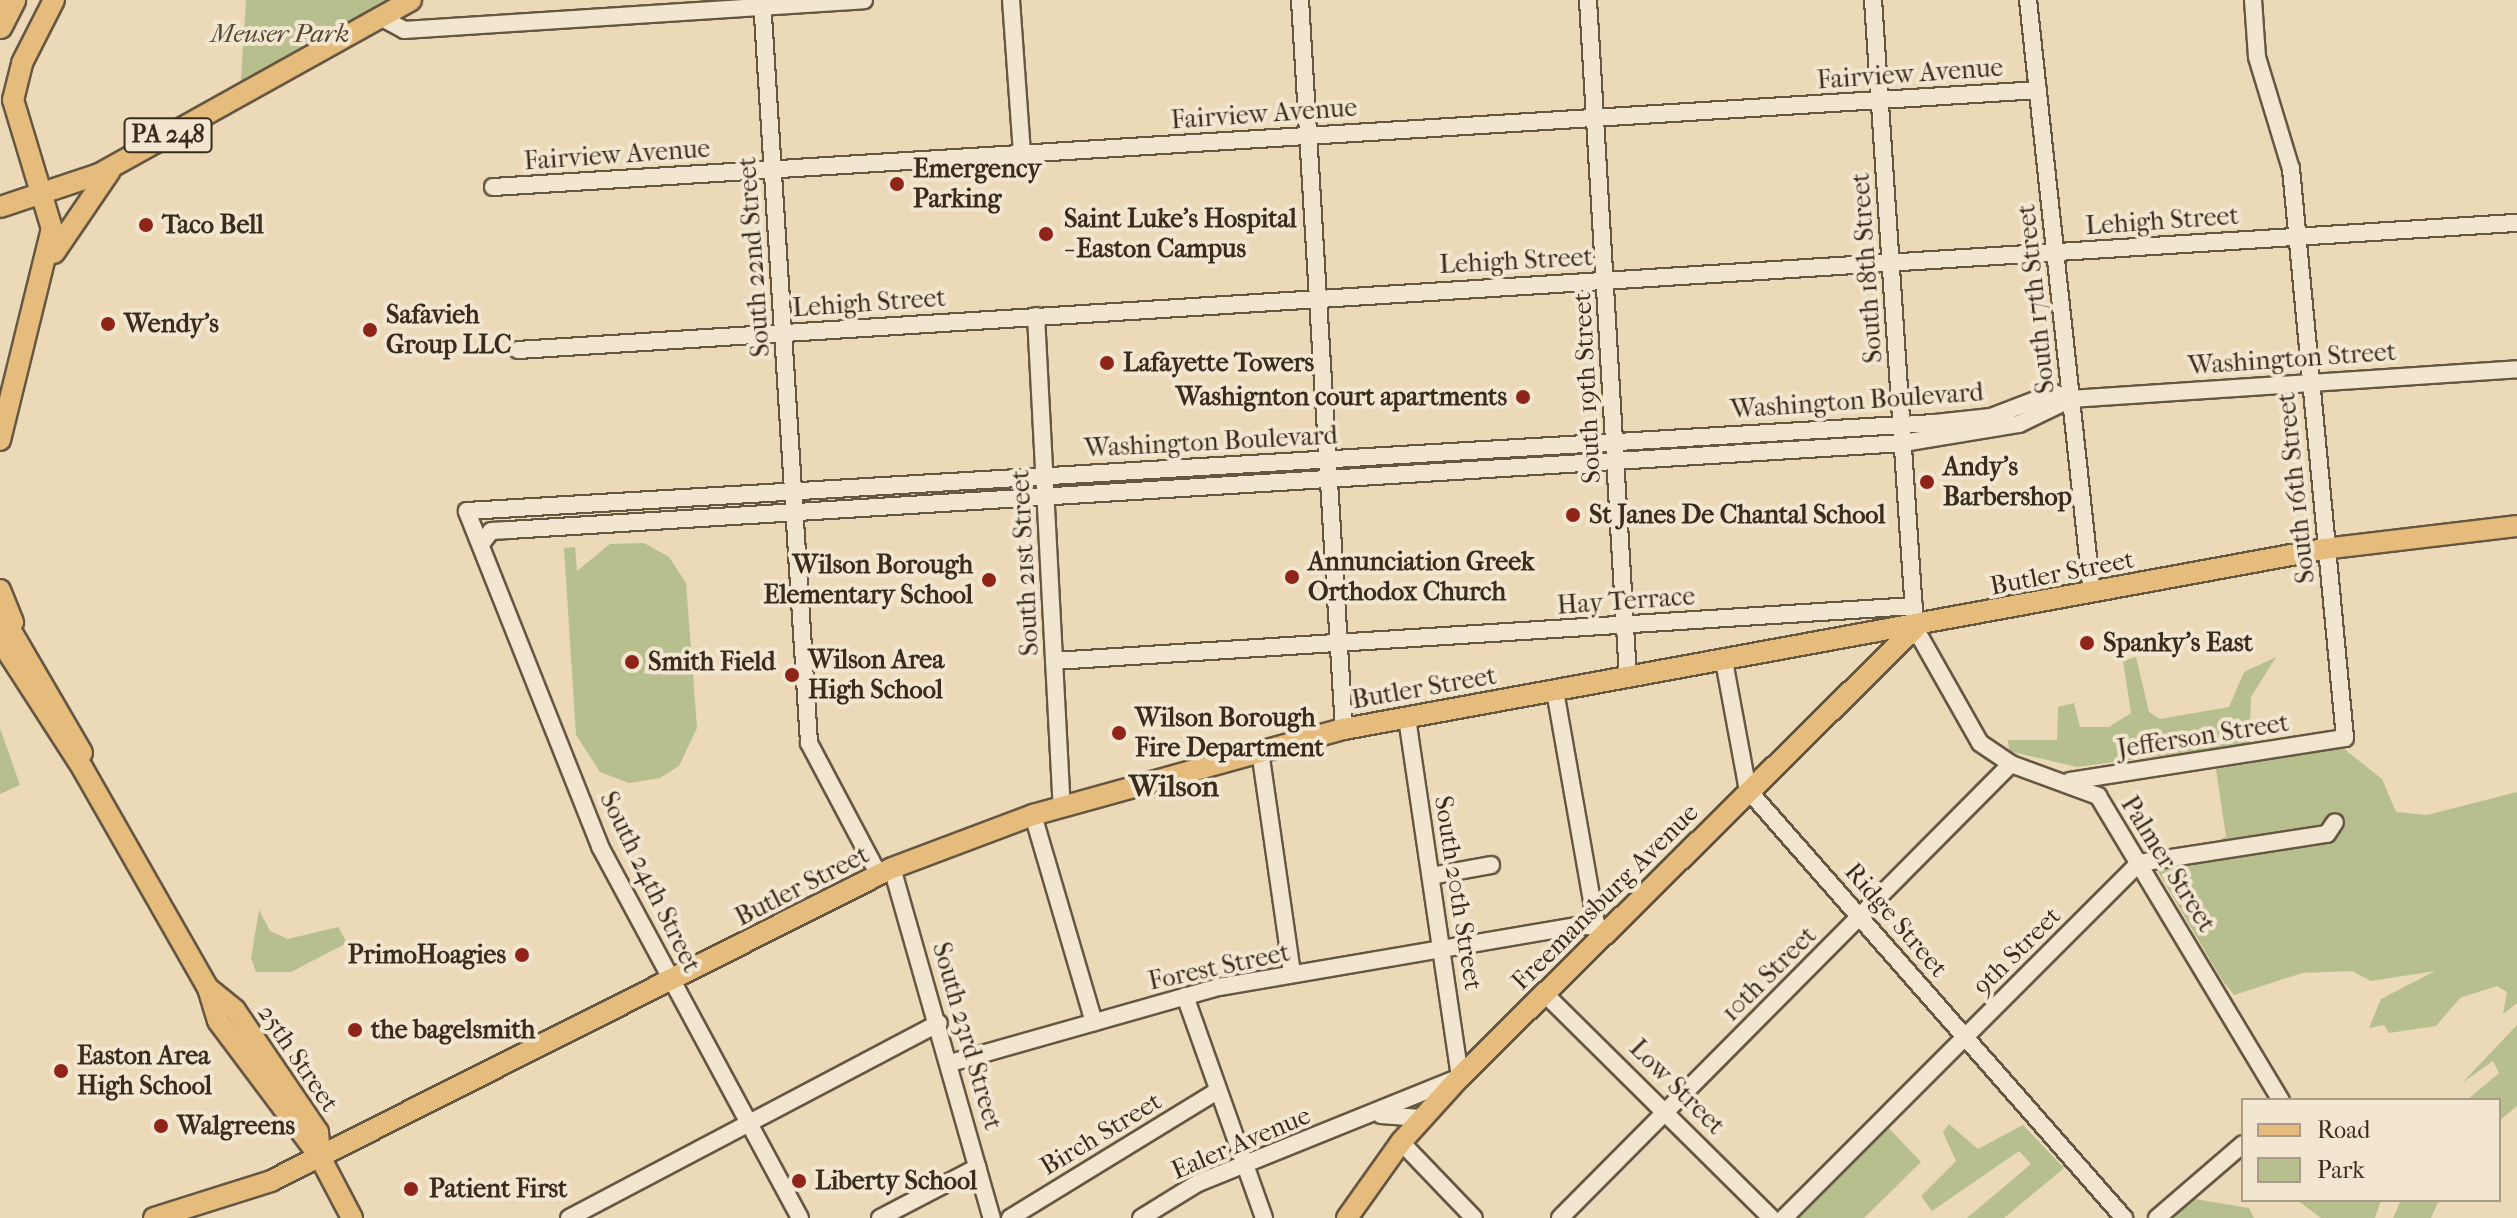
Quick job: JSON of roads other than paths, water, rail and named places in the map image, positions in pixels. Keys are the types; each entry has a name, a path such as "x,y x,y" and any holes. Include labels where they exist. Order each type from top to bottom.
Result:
{"highway":[{"path":"0,26 13,0"}],"main road":[{"path":"0,440 48,264 52,223 13,100 22,63 54,0"},
{"name":"PA 248","path":"0,220 114,166 411,0"},
{"path":"48,264 114,166"},
{"name":"PA 248","path":"0,207 43,197"},
{"name":"Butler Street","path":"154,1218 249,1190 886,872 1033,815 1344,729 1915,628 2324,549 2517,526"},
{"path":"0,590 10,638"},
{"name":"25th Street","path":"0,612 10,638 208,988 235,1010 318,1132 320,1157 352,1218"},
{"name":"Freemansburg Avenue","path":"1347,1218 1421,1118 1544,993 1602,926 1915,628"}],"street":[{"path":"380,17 404,30 762,3 864,0"},
{"path":"1011,0 1022,154"},
{"path":"1300,0 1344,729"},
{"name":"South 19th Street","path":"1588,0 1628,678"},
{"name":"South 18th Street","path":"1873,0 1915,628"},
{"name":"South 17th Street","path":"2028,0 2092,594"},
{"name":"South 16th Street","path":"2253,0 2257,57 2288,145 2324,549 2345,738"},
{"name":"South 22nd Street","path":"762,3 794,512"},
{"name":"Fairview Avenue","path":"493,187 2038,90"},
{"name":"Lehigh Street","path":"518,350 2517,223"},
{"name":"South 21st Street","path":"1036,316 1062,807"},
{"name":"Washington Street","path":"2071,399 2517,369"},
{"name":"Washington Boulevard","path":"467,511 1902,424 1991,417 2054,393 2071,399"},
{"name":"Washington Boulevard","path":"481,544 491,531 1903,443 2019,424 2071,399"},
{"name":"South 24th Street","path":"467,511 600,846 800,1218"},
{"name":"South 23rd Street","path":"794,512 809,743 886,872 939,1023 992,1218"},
{"name":"Hay Terrace","path":"1054,661 1914,606"},
{"name":"Palmer Street","path":"1915,628 1980,743 2011,764 2068,781 2098,796 2280,1098"},
{"path":"1724,661 1748,790"},
{"path":"1555,691 1602,926"},
{"name":"South 20th Street","path":"1407,717 1460,1077"},
{"name":"Jefferson Street","path":"2068,781 2345,738"},
{"path":"1260,751 1292,974"},
{"name":"10th Street","path":"1560,1218 2011,764"},
{"name":"Ridge Street","path":"1748,790 2124,1218"},
{"path":"1033,815 1094,1022"},
{"path":"2139,863 2327,834 2335,822"},
{"name":"9th Street","path":"1784,1218 2139,863"},
{"path":"1431,876 1491,865"},
{"name":"Forest Street","path":"950,1063 1185,996 1292,974 1503,938 1602,926"},
{"name":"Low Street","path":"1544,993 1771,1218"},
{"path":"1185,996 1264,1218"},
{"path":"569,1218 939,1023"},
{"name":"Ealer Avenue","path":"1141,1218 1246,1163 1460,1077"},
{"name":"Birch Street","path":"1010,1218 1217,1091"},
{"name":"Ealer Avenue","path":"1363,1117 1421,1118"},
{"path":"1401,1142 1474,1218"},
{"path":"2157,1218 2241,1146"},
{"path":"880,1218 978,1167"}],"place":[{"name":"Emergency Parking","path":"897,184"},
{"name":"Taco Bell","path":"146,225"},
{"name":"Saint Luke's Hospital - Easton Campus","path":"1046,234"},
{"name":"Wendy's","path":"108,324"},
{"name":"Safavieh Group LLC","path":"370,330"},
{"name":"Lafayette Towers","path":"1107,363"},
{"name":"Washignton court apartments","path":"1523,397"},
{"name":"Andy's Barbershop","path":"1927,482"},
{"name":"St Janes De Chantal School","path":"1573,515"},
{"name":"Annunciation Greek Orthodox Church","path":"1292,577"},
{"name":"Wilson Borough Elementary School","path":"989,580"},
{"name":"Spanky's East","path":"2087,643"},
{"name":"Smith Field","path":"632,662"},
{"name":"Wilson Area High School","path":"792,675"},
{"name":"Wilson Borough Fire Department","path":"1119,733"},
{"name":"PrimoHoagies","path":"522,955"},
{"name":"the bagelsmith","path":"355,1030"},
{"name":"Easton Area High School","path":"61,1071"},
{"name":"Walgreens","path":"161,1126"},
{"name":"Liberty School","path":"799,1181"},
{"name":"Patient First","path":"411,1189"}],"district":[{"name":"Wilson","path":"1174,787"}],"park label":[{"name":"Meuser Park","path":"280,34"}]}
